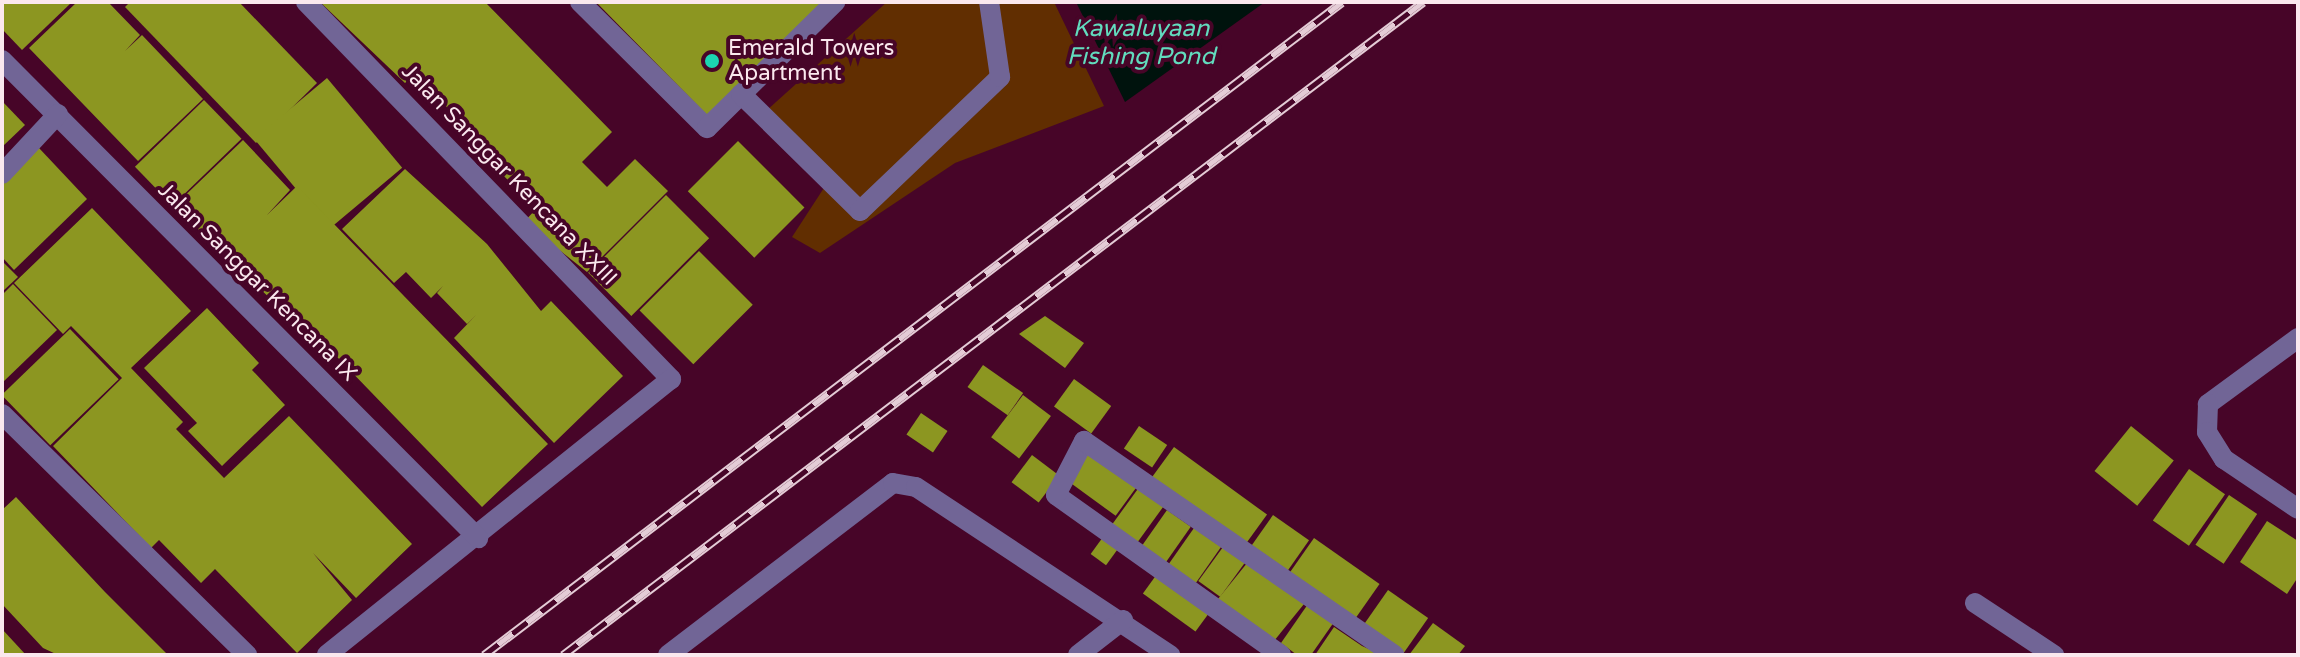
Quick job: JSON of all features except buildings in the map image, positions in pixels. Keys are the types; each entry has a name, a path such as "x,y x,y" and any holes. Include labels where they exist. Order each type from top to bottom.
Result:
{"street":[{"name":"Jalan Sanggar Kencana XXIII","path":"306,2 670,375 670,385 478,538"},
{"path":"580,2 707,128 835,2"},
{"path":"741,94 860,211 1000,77 989,2"},
{"name":"Jalan Sanggar Kencana IX","path":"2,60 478,538"},
{"path":"2,174 58,114"},
{"path":"2298,338 2208,404 2207,432 2224,459 2298,509"},
{"path":"2,414 247,655"},
{"path":"1281,655 1056,495 1084,441 1394,655"},
{"path":"668,655 893,483 916,487 1123,620 1170,655"},
{"path":"327,655 478,538"},
{"path":"1975,603 2054,655"},
{"path":"1078,655 1123,620"}],"shaded area":[{"path":"887,2 1054,2 1104,106 955,163 820,253 792,237 833,174 766,111"}],"water":[{"name":"Kawaluyaan Fishing Pond","path":"1076,2 1265,2 1125,102"}],"railway":[{"path":"484,655 1342,2"},
{"path":"563,655 1423,2"}],"place":[{"name":"Emerald Towers Apartment","path":"712,61"}]}
